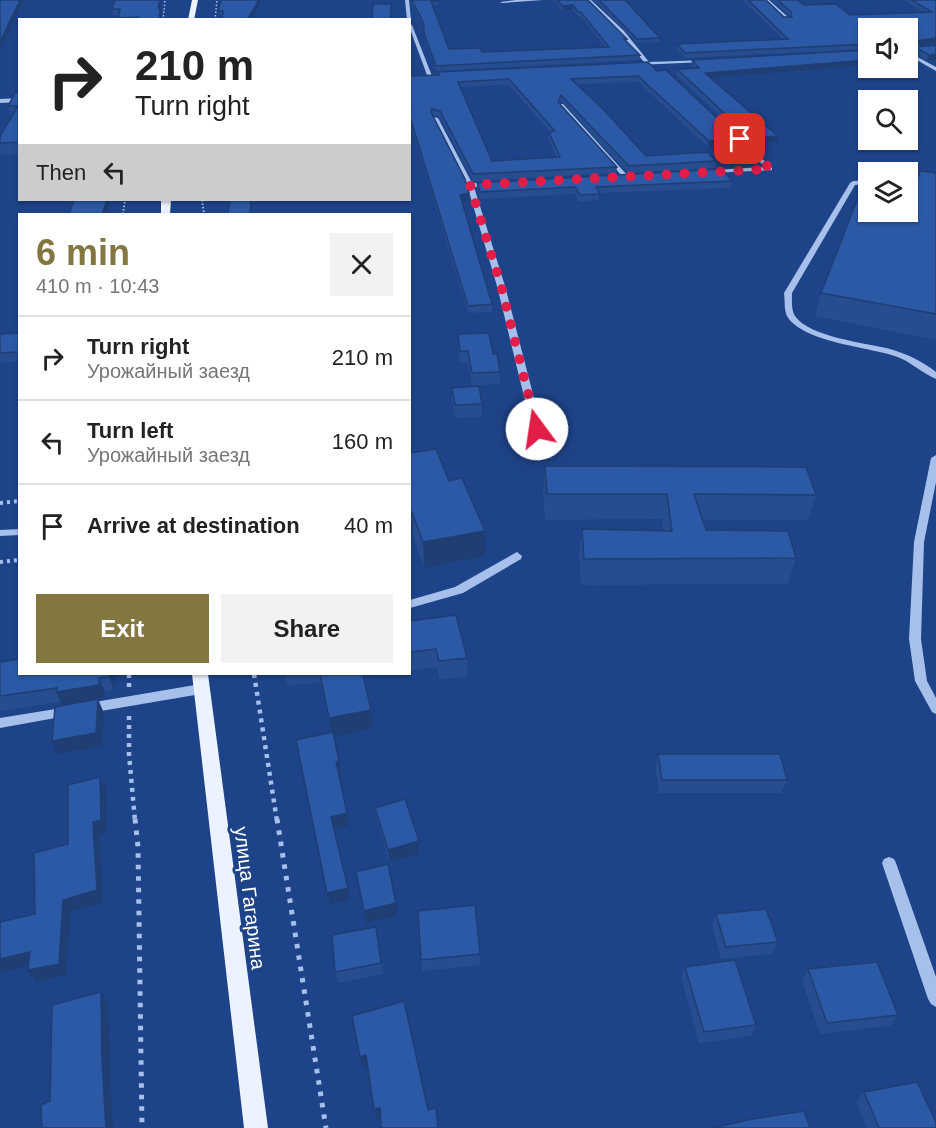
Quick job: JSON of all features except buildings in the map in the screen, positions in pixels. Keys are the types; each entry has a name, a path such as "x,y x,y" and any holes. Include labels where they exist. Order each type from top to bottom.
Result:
{"main road":[{"path":"191,18 195,0"},
{"name":"улица Гагарина","path":"200,681 256,1128"}],"street":[{"path":"407,0 409,18"},
{"path":"502,2 541,0"},
{"path":"589,0 622,32 648,64"},
{"path":"766,0 787,19"},
{"path":"411,28 430,75"},
{"path":"918,57 936,69"},
{"path":"625,65 715,60"},
{"path":"658,63 667,71"},
{"path":"420,76 442,75"},
{"path":"0,101 18,100"},
{"path":"561,105 625,176"},
{"path":"435,118 470,185 501,286 537,429"},
{"path":"703,172 770,169 724,125"},
{"path":"613,177 636,175"},
{"path":"858,183 853,183 788,293 790,314 799,324 814,332 900,355 924,365 936,376"},
{"path":"470,185 494,184"},
{"path":"936,458 919,542 915,639 921,681 936,709"},
{"path":"0,534 18,532"},
{"path":"411,603 459,590 517,556"},
{"path":"0,723 130,701 200,681"},
{"path":"889,863 936,999"}],"path":[{"path":"163,18 165,0"},
{"path":"215,18 217,0"},
{"path":"0,503 18,501"},
{"path":"0,562 18,560"},
{"path":"129,675 129,754 138,847 142,1128"},
{"path":"254,675 327,1128"}],"route":[{"path":"537,429 501,286 470,185 770,169 740,139"}]}
